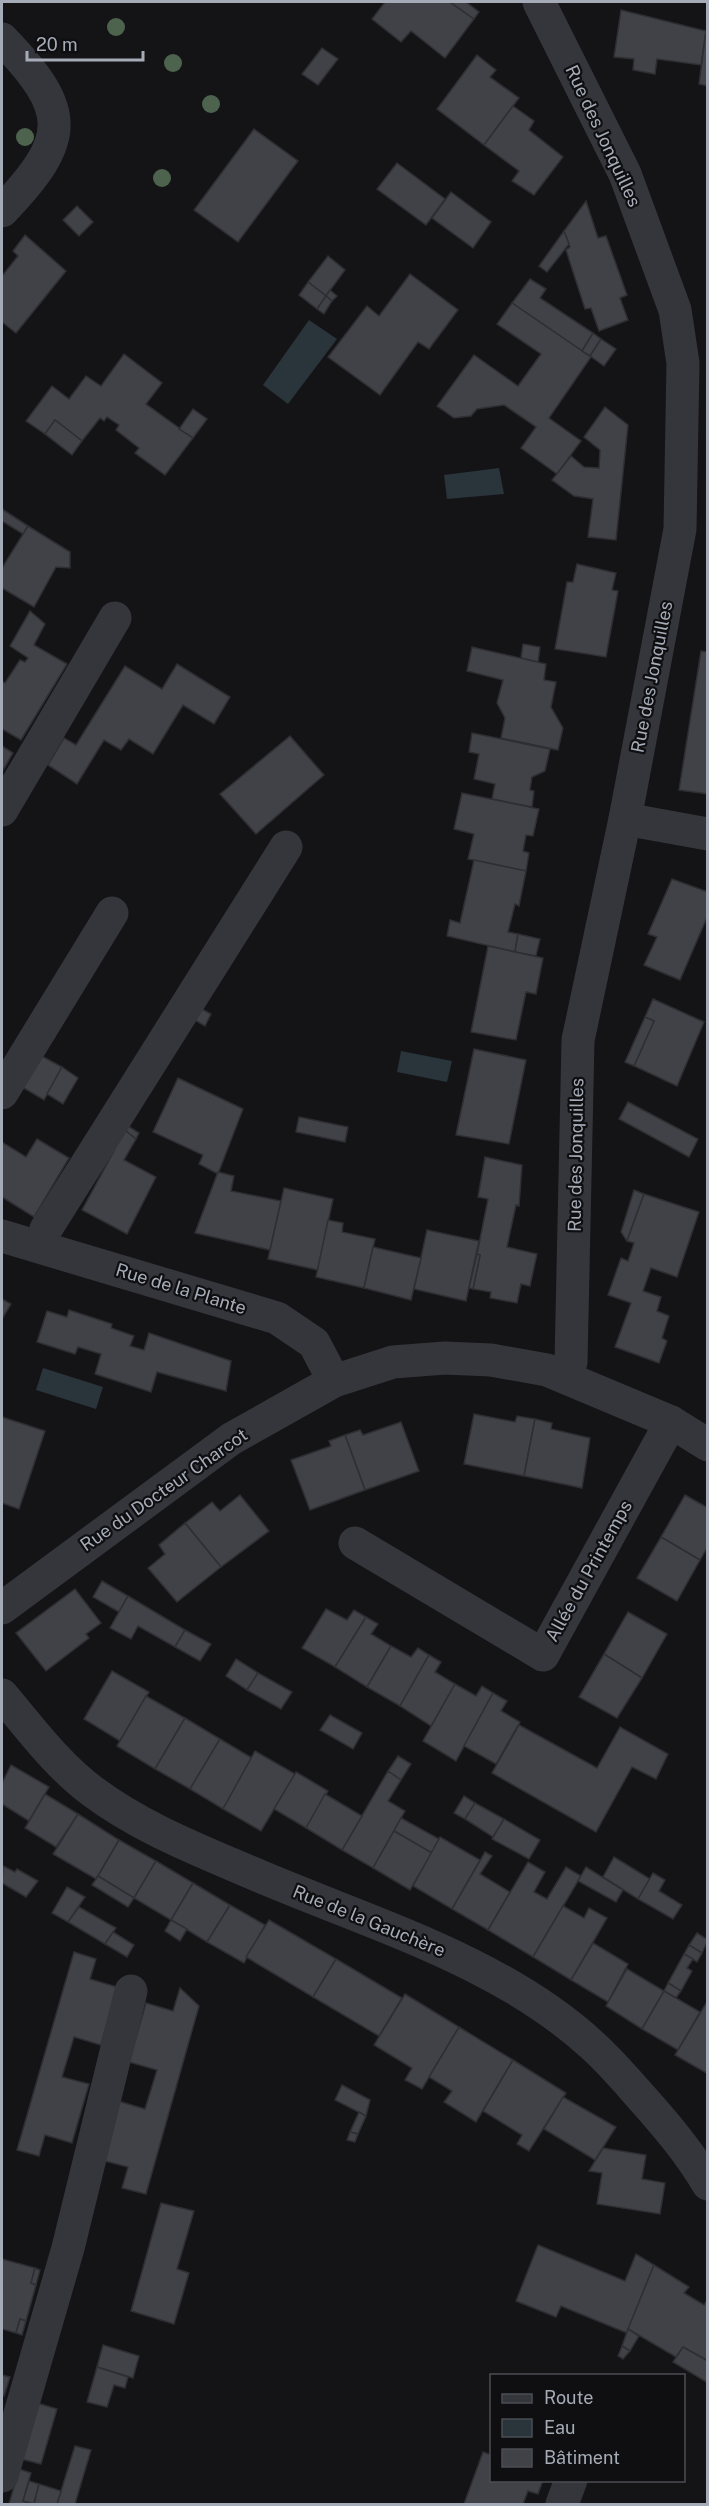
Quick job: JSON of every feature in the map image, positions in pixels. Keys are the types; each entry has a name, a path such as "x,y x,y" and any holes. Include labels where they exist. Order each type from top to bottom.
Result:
{"street":[{"name":"Rue des Jonquilles","path":"539,2 625,174 675,310 683,363 680,529 625,819 579,1040 571,1362 567,1376"},
{"path":"2,39 33,72 48,95 54,118 52,142 44,162 2,211"},
{"path":"2,810 115,618"},
{"path":"625,819 708,834"},
{"path":"41,1247 46,1229 286,848"},
{"path":"2,1093 112,913"},
{"name":"Rue de la Plante","path":"2,1236 277,1318 314,1343 334,1381"},
{"name":"Rue du Docteur Charcot","path":"2,1608 231,1439 334,1381 393,1362 445,1358 491,1360 567,1376 671,1422 708,1445"},
{"name":"Allée du Printemps","path":"355,1543 543,1655 671,1422"},
{"name":"Rue de la Gauchère","path":"2,1695 50,1752 91,1790 138,1821 206,1853 444,1951 513,1988 546,2010 591,2044 674,2134 705,2173"},
{"path":"2,2476 68,2248 131,1991"},
{"path":"562,2505 571,2482"}],"water":[{"path":"309,320 337,339 288,404 263,385"},
{"path":"499,468 504,494 447,499 444,475"},
{"path":"401,1051 452,1061 447,1082 397,1072"},
{"path":"43,1368 103,1387 96,1409 36,1390"}],"building":[{"path":"385,2 450,2 474,19 445,58 411,31 401,42 372,19"},
{"path":"450,2 466,2 479,12 474,19"},
{"path":"621,10 706,31 701,65 657,59 655,74 633,70 634,59 614,57"},
{"path":"706,31 708,31 708,86 699,84"},
{"path":"322,48 338,59 318,85 302,74"},
{"path":"477,55 496,70 490,77 519,98 484,145 437,109"},
{"path":"513,106 534,121 529,130 563,157 534,195 512,181 519,171 484,145"},
{"path":"254,129 298,161 238,242 194,210"},
{"path":"397,163 445,199 426,225 377,189"},
{"path":"451,192 491,222 473,248 432,218"},
{"path":"586,201 598,238 606,236 627,295 620,298 628,320 599,331 591,308 585,309 566,250 570,247 564,231"},
{"path":"77,206 93,222 79,236 63,220"},
{"path":"564,231 569,244 547,272 539,266"},
{"path":"25,235 66,271 16,333 2,322 2,276 18,256 13,251"},
{"path":"328,256 345,270 326,296 308,282"},
{"path":"410,274 458,310 429,349 418,342 380,395 328,357 367,306 379,316"},
{"path":"530,279 546,289 540,298 593,333 582,351 512,303"},
{"path":"308,282 326,296 317,309 299,295"},
{"path":"330,290 337,296 332,301 326,296"},
{"path":"326,296 332,301 324,314 317,309"},
{"path":"512,303 591,357 549,418 581,441 557,474 521,448 536,427 504,405 477,409 471,416 454,418 437,406 474,355 518,386 541,354 497,324"},
{"path":"593,333 601,339 590,356 582,351"},
{"path":"601,339 616,349 604,366 590,356"},
{"path":"124,354 162,383 146,404 193,438 165,475 135,453 139,448 116,430 119,425 107,417 104,421 100,418 82,441 55,420 45,434 26,421 52,386 69,399 86,376 101,386"},
{"path":"605,407 628,425 616,540 588,537 593,499 574,496 552,480 571,456 584,467 599,468 600,450 584,437"},
{"path":"193,409 207,419 193,438 179,429"},
{"path":"55,420 82,441 72,455 45,434"},
{"path":"2,509 28,526 23,534 2,521"},
{"path":"28,526 70,552 70,568 56,567 34,607 2,588 2,568"},
{"path":"577,564 616,573 612,590 618,591 606,657 555,649 567,582 573,582"},
{"path":"30,611 45,624 34,645 67,664 21,740 2,729 2,681 5,683 20,660 25,662 28,658 10,646"},
{"path":"523,644 540,647 538,662 521,658"},
{"path":"472,647 546,664 544,680 556,682 551,707 563,728 558,750 501,738 505,718 497,703 503,680 467,671"},
{"path":"701,651 708,652 708,794 679,790"},
{"path":"177,664 230,697 214,724 183,705 153,754 129,739 121,750 104,740 77,784 48,765 64,738 76,745 125,666 162,689"},
{"path":"472,733 550,749 545,771 532,777 530,790 534,791 532,807 492,799 495,784 474,779 479,754 469,752"},
{"path":"290,736 324,775 256,834 220,794"},
{"path":"2,746 13,753 2,772"},
{"path":"462,793 539,809 533,836 526,835 523,851 529,853 526,871 468,859 474,834 454,829"},
{"path":"474,860 526,871 519,906 515,904 508,932 518,934 515,952 447,936 450,920 460,923"},
{"path":"672,879 708,892 708,915 680,980 644,965 657,937 648,934"},
{"path":"518,934 540,939 536,956 515,952"},
{"path":"488,946 543,958 536,994 526,992 516,1040 471,1032"},
{"path":"653,999 704,1022 677,1086 634,1066 654,1021 645,1017"},
{"path":"200,1008 211,1014 205,1026 193,1019"},
{"path":"645,1017 654,1021 634,1066 625,1062"},
{"path":"474,1049 526,1060 509,1144 456,1135"},
{"path":"36,1053 62,1067 44,1100 17,1084"},
{"path":"62,1067 78,1078 63,1104 47,1094"},
{"path":"178,1078 243,1109 218,1174 199,1164 203,1155 153,1132"},
{"path":"628,1102 698,1139 689,1157 619,1119"},
{"path":"299,1117 348,1127 345,1142 296,1132"},
{"path":"125,1124 139,1133 136,1139 122,1128"},
{"path":"122,1128 136,1139 124,1160 156,1177 127,1234 82,1210 114,1151"},
{"path":"37,1139 69,1158 34,1217 2,1197 2,1142 26,1157"},
{"path":"485,1157 522,1165 519,1206 516,1205 507,1247 537,1254 530,1286 521,1284 517,1303 490,1298 491,1292 473,1289 480,1255 477,1254 488,1199 478,1197"},
{"path":"218,1172 234,1176 231,1191 281,1201 270,1250 195,1233"},
{"path":"284,1188 333,1199 318,1270 268,1259"},
{"path":"634,1190 644,1194 627,1241 621,1232"},
{"path":"644,1194 699,1212 677,1277 651,1268 643,1291 661,1297 657,1311 669,1316 662,1338 667,1341 659,1363 615,1347 631,1303 608,1295 621,1258 628,1261 634,1243 627,1241"},
{"path":"328,1220 343,1223 342,1232 375,1239 364,1288 316,1277"},
{"path":"427,1230 479,1241 466,1301 414,1289"},
{"path":"373,1247 421,1258 411,1300 364,1288"},
{"path":"477,1254 480,1255 473,1289 469,1288"},
{"path":"2,1299 11,1304 2,1319"},
{"path":"69,1310 112,1324 111,1328 134,1336 130,1346 144,1350 149,1333 231,1361 226,1391 157,1372 151,1392 95,1374 101,1354 78,1347 75,1354 37,1342 47,1311 67,1317"},
{"path":"474,1414 515,1422 517,1416 535,1419 524,1476 464,1464"},
{"path":"2,1417 45,1431 19,1509 2,1503"},
{"path":"535,1419 552,1423 551,1429 590,1438 582,1488 524,1476"},
{"path":"401,1422 419,1471 365,1490 345,1435 360,1430 363,1435"},
{"path":"345,1435 365,1490 310,1510 291,1460 331,1446 329,1441"},
{"path":"240,1495 269,1531 221,1567 185,1523 212,1502 220,1511"},
{"path":"685,1495 708,1508 708,1546 700,1560 661,1537"},
{"path":"185,1523 221,1567 177,1602 148,1568 165,1554 159,1545"},
{"path":"661,1537 700,1560 677,1601 637,1578"},
{"path":"102,1581 128,1596 119,1612 93,1597"},
{"path":"75,1589 101,1623 86,1634 89,1638 46,1671 16,1633"},
{"path":"128,1596 185,1630 175,1647 138,1626 131,1639 110,1628"},
{"path":"326,1609 347,1620 354,1610 366,1617 335,1667 302,1648"},
{"path":"628,1612 667,1634 642,1678 604,1654"},
{"path":"366,1617 378,1624 371,1634 391,1646 367,1687 335,1667"},
{"path":"185,1630 211,1644 200,1661 175,1647"},
{"path":"391,1646 411,1657 418,1648 429,1655 400,1706 367,1687"},
{"path":"604,1654 642,1678 617,1718 579,1697"},
{"path":"429,1655 441,1662 435,1672 455,1684 431,1726 400,1706"},
{"path":"236,1659 258,1673 247,1690 226,1676"},
{"path":"112,1671 149,1692 120,1741 84,1719"},
{"path":"258,1673 292,1692 281,1709 247,1690"},
{"path":"455,1684 476,1696 482,1686 493,1693 456,1761 423,1741"},
{"path":"493,1693 507,1701 501,1711 520,1722 496,1764 464,1746"},
{"path":"146,1696 185,1718 155,1769 117,1746"},
{"path":"330,1715 362,1733 353,1749 320,1730"},
{"path":"185,1718 220,1739 190,1789 155,1769"},
{"path":"519,1725 597,1768 620,1727 668,1754 656,1779 632,1767 596,1832 492,1773"},
{"path":"220,1739 252,1758 223,1809 190,1789"},
{"path":"255,1751 295,1774 261,1831 223,1809"},
{"path":"398,1756 411,1764 401,1780 388,1771"},
{"path":"11,1765 49,1787 29,1821 2,1804 2,1783"},
{"path":"388,1771 401,1780 388,1801 405,1811 373,1868 342,1850"},
{"path":"296,1772 328,1791 306,1828 274,1809"},
{"path":"45,1794 78,1814 56,1847 25,1828"},
{"path":"325,1794 362,1816 342,1850 306,1828"},
{"path":"464,1796 475,1803 465,1819 454,1813"},
{"path":"475,1803 504,1819 493,1837 465,1819"},
{"path":"78,1814 119,1840 96,1879 53,1854"},
{"path":"401,1818 439,1839 432,1853 394,1831"},
{"path":"504,1819 540,1840 529,1859 492,1839"},
{"path":"394,1831 432,1853 410,1890 373,1868"},
{"path":"440,1837 480,1860 452,1909 413,1886"},
{"path":"119,1840 156,1861 134,1898 98,1876"},
{"path":"485,1852 492,1856 480,1874 510,1892 488,1930 452,1909"},
{"path":"614,1857 650,1879 638,1899 603,1877"},
{"path":"156,1861 193,1883 171,1920 134,1898"},
{"path":"528,1862 545,1872 534,1892 547,1899 566,1867 581,1876 533,1957 488,1930"},
{"path":"3,1866 15,1872 17,1869 38,1881 26,1897 2,1883"},
{"path":"586,1867 623,1890 616,1902 578,1881"},
{"path":"653,1873 665,1880 659,1891 682,1905 673,1919 638,1899"},
{"path":"98,1876 134,1898 128,1907 92,1885"},
{"path":"193,1883 230,1905 207,1942 171,1920"},
{"path":"67,1887 85,1897 68,1922 52,1913"},
{"path":"230,1905 265,1925 244,1963 207,1942"},
{"path":"563,1906 584,1918 589,1908 607,1918 571,1980 533,1957"},
{"path":"79,1907 116,1928 105,1944 68,1922"},
{"path":"171,1920 187,1929 180,1941 165,1931"},
{"path":"269,1920 336,1959 313,1997 246,1957"},
{"path":"113,1932 134,1945 127,1957 105,1944"},
{"path":"697,1933 708,1940 702,1953 689,1945"},
{"path":"593,1943 628,1964 608,2002 571,1980"},
{"path":"689,1945 702,1953 697,1962 684,1954"},
{"path":"74,1952 96,1959 90,1979 117,1987 101,2045 74,2037 62,2077 89,2084 72,2143 45,2135 39,2156 17,2150"},
{"path":"684,1954 693,1959 687,1968 692,1971 681,1991 668,1983"},
{"path":"336,1959 402,1998 379,2036 313,1997"},
{"path":"627,1969 664,1991 642,2029 606,2006"},
{"path":"668,1983 681,1991 676,1998 664,1991"},
{"path":"180,1988 199,2006 146,2194 122,2188 128,2167 101,2160 118,2101 145,2109 157,2070 129,2062 146,2003 173,2011"},
{"path":"664,1991 700,2012 678,2050 642,2029"},
{"path":"405,1994 459,2027 422,2089 405,2080 412,2068 374,2045"},
{"path":"708,2000 708,2074 675,2055"},
{"path":"459,2027 513,2060 476,2122 444,2102 452,2091 429,2077"},
{"path":"513,2060 566,2093 529,2151 517,2144 522,2135 483,2111"},
{"path":"342,2085 370,2100 366,2116 335,2100"},
{"path":"563,2097 616,2127 595,2160 544,2129"},
{"path":"359,2112 366,2116 358,2134 350,2132"},
{"path":"350,2132 358,2134 355,2142 347,2140"},
{"path":"603,2148 646,2155 642,2179 665,2183 660,2214 597,2204 602,2173 589,2171"},
{"path":"161,2203 194,2211 177,2269 189,2273 174,2324 131,2311"},
{"path":"538,2245 625,2281 636,2254 654,2265 627,2333 561,2306 556,2317 516,2301"},
{"path":"2,2259 35,2268 31,2283 36,2285 26,2321 20,2319 16,2333 2,2329"},
{"path":"654,2265 689,2287 684,2293 704,2305 708,2299 708,2361 683,2347 676,2357 628,2329"},
{"path":"35,2268 40,2270 36,2285 31,2283"},
{"path":"20,2319 26,2321 22,2335 16,2333"},
{"path":"628,2329 639,2336 630,2351 622,2346"},
{"path":"103,2345 139,2356 133,2378 97,2367"},
{"path":"622,2346 630,2351 623,2359 618,2356"},
{"path":"683,2347 708,2361 708,2383 673,2362"},
{"path":"97,2367 128,2377 125,2388 114,2385 107,2407 87,2402"},
{"path":"2,2375 10,2377 4,2396 2,2395"},
{"path":"37,2403 57,2409 41,2464 21,2459"},
{"path":"75,2446 91,2450 75,2504 57,2504"},
{"path":"483,2452 490,2454 490,2482 542,2482 538,2494 528,2491 523,2504 464,2504"},
{"path":"19,2469 31,2473 23,2501 32,2504 9,2504"},
{"path":"29,2481 39,2484 34,2504 23,2501"},
{"path":"39,2484 61,2491 57,2504 34,2504"}]}
